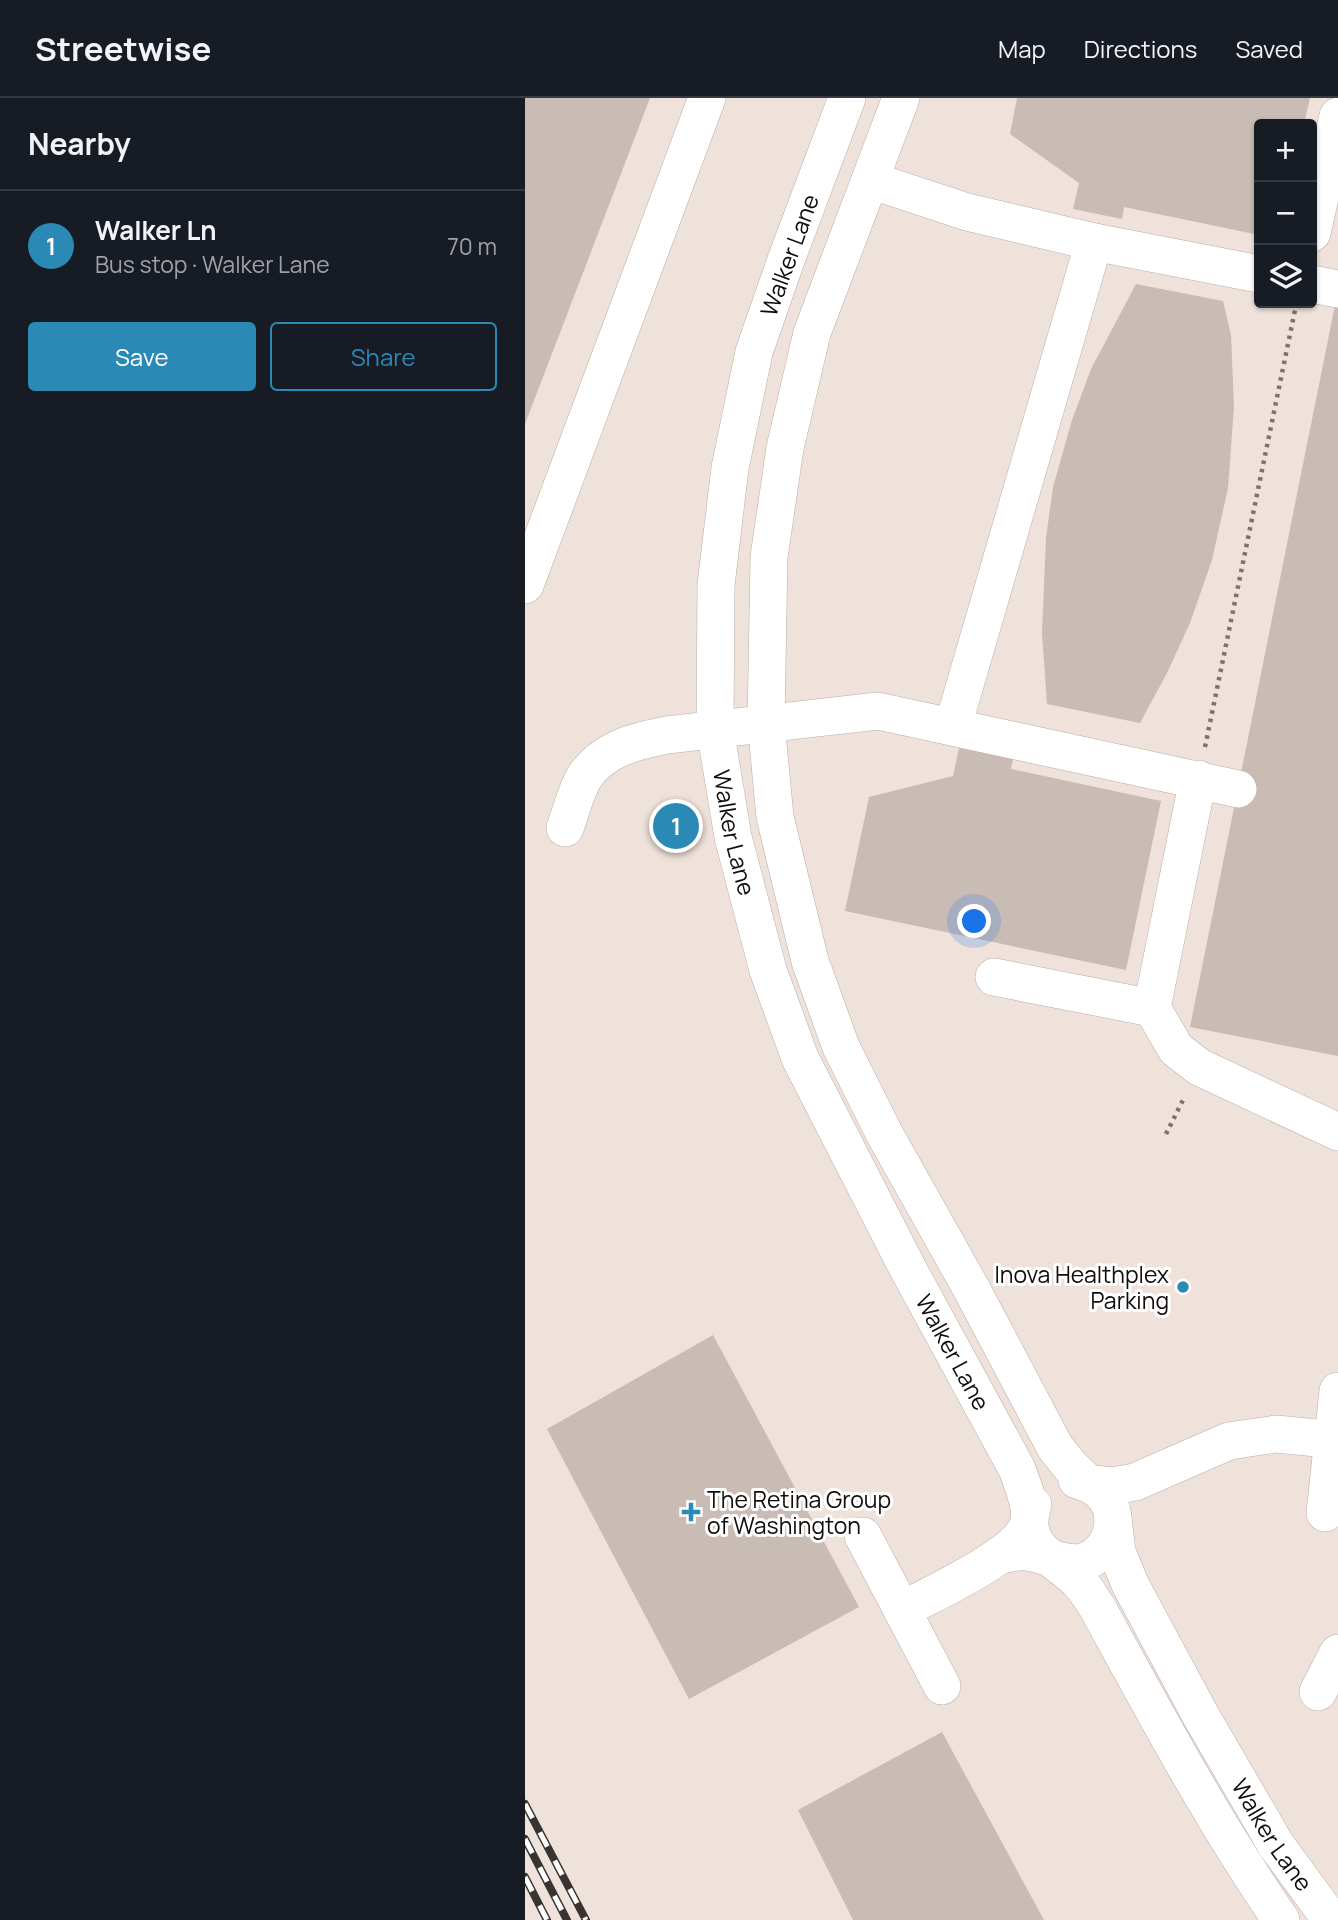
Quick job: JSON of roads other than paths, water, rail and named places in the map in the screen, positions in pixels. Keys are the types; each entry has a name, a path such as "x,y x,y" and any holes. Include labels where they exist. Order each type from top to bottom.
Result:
{"street":[{"path":"525,585 707,98"},
{"name":"Walker Lane","path":"847,98 754,352 730,468 716,585 715,729 733,837 768,971 800,1058 907,1267 1017,1468 1026,1494 1029,1522 1035,1542 1049,1558 1079,1581 1097,1607 1209,1808 1281,1920"},
{"name":"Walker Lane","path":"901,98 812,333 785,448 769,557 766,723 775,817 810,961 841,1046 884,1133 971,1288 1055,1447 1070,1466 1108,1501 1117,1552 1130,1584 1201,1716 1276,1845 1331,1920"},
{"path":"1317,210 1338,116"},
{"path":"870,180 967,212 1094,242 1254,273"},
{"path":"953,726 1094,242"},
{"path":"1317,285 1338,289"},
{"path":"565,828 585,776 612,750 638,740 878,711 1238,789"},
{"path":"1198,779 1152,1009 1176,1049 1199,1067 1338,1132"},
{"path":"994,977 1152,1009"},
{"path":"1325,1513 1336,1439 1338,1391"},
{"path":"902,1610 1005,1554 1020,1538 1029,1522 1035,1502 1049,1486 1061,1481 1075,1480 1113,1486 1135,1482 1229,1441 1276,1434 1336,1439"},
{"path":"1005,1554 1025,1552 1062,1563 1076,1564 1090,1559 1101,1551 1109,1539 1112,1520 1121,1500 1135,1482"},
{"path":"863,1536 942,1686"},
{"path":"1318,1692 1338,1654"}],"railway":[{"path":"525,1804 586,1920"},
{"path":"525,1839 567,1920"},
{"path":"525,1877 547,1920"}],"place":[{"name":"Walker Ln","path":"676,826"},
{"name":"Inova Healthplex Parking","path":"1183,1287"},
{"name":"The Retina Group of Washington","path":"691,1512"}]}
